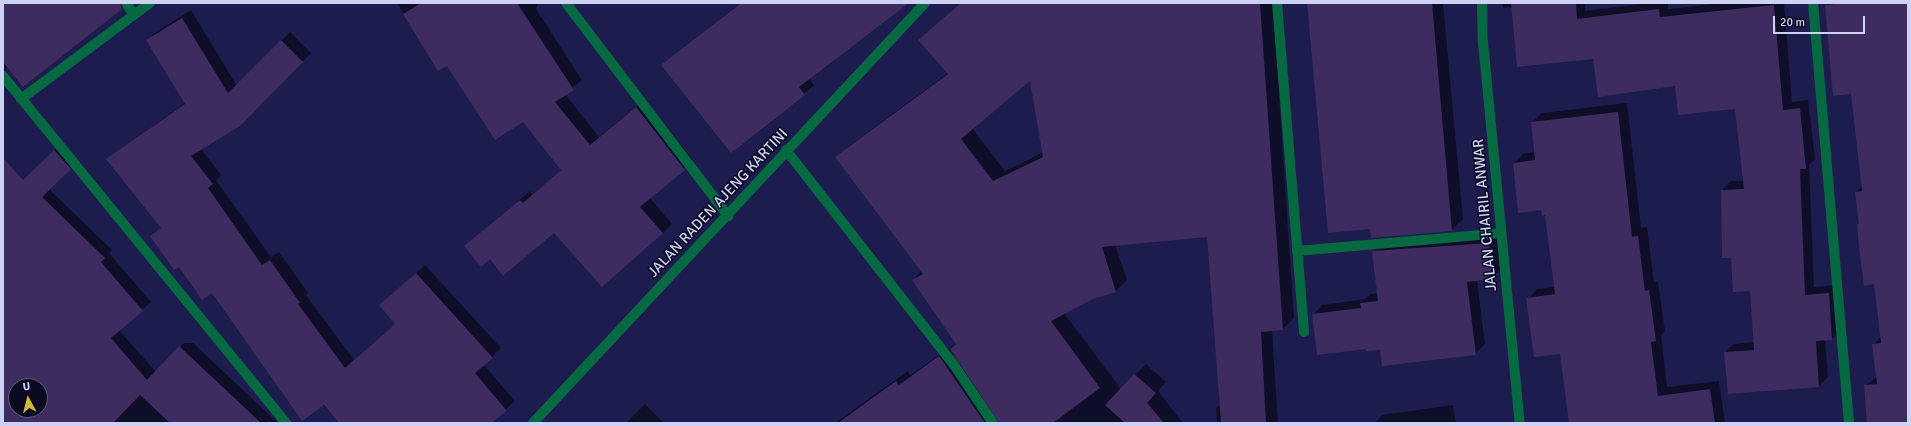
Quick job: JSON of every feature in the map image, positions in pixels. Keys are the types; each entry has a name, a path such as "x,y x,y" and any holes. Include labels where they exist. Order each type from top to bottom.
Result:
{"street":[{"path":"126,3 134,15"},
{"path":"21,99 150,3"},
{"path":"566,3 728,216"},
{"name":"JALAN RADEN AJENG KARTINI","path":"533,423 728,216 786,150 925,3"},
{"path":"1277,3 1304,332"},
{"name":"JALAN CHAIRIL ANWAR","path":"1482,3 1483,42 1520,423"},
{"path":"1813,3 1849,423"},
{"path":"3,76 286,423"},
{"path":"786,150 954,365 993,423"},
{"path":"1297,251 1502,233"}],"building":[{"path":"3,3 120,3 122,9 23,87 3,62"},
{"path":"421,3 517,3 574,90 555,102 590,145 636,107 685,170 640,207 663,233 602,287 554,233 503,276 490,259 481,267 464,246 520,200 523,203 561,170 523,122 495,140 447,66 438,71 403,14"},
{"path":"741,3 909,3 799,87 805,95 731,153 661,65"},
{"path":"961,3 1260,3 1283,330 1261,332 1266,423 1221,423 1207,237 1102,247 1116,292 1093,299 1051,321 1100,388 1053,423 999,423 950,349 956,344 912,280 923,274 835,157 948,74 918,40","holes":["1030,81 1043,157 993,181 961,139"]},
{"path":"1307,3 1432,3 1452,231 1371,238 1370,229 1328,233"},
{"path":"1511,3 1576,3 1577,19 1659,9 1660,17 1774,5 1783,110 1800,108 1806,169 1800,169 1805,295 1829,293 1832,340 1816,341 1819,387 1728,394 1724,352 1754,350 1750,291 1733,292 1731,258 1722,258 1721,190 1744,189 1735,109 1678,115 1675,86 1598,97 1593,59 1517,67"},
{"path":"1845,3 1908,3 1908,423 1867,423 1864,385 1877,384 1872,344 1881,343 1874,284 1864,286 1859,247 1857,224 1859,224 1855,192 1862,191 1851,94 1833,96 1825,5"},
{"path":"182,18 228,93 281,40 303,62 240,126 191,156 213,184 208,188 262,265 270,260 300,303 298,304 345,368 395,324 379,305 416,273 493,358 475,373 507,411 491,423 339,423 324,405 302,421 212,293 202,300 179,267 174,270 150,236 161,228 106,159 185,104 146,40"},
{"path":"1618,112 1632,237 1638,236 1645,291 1649,290 1656,341 1651,342 1658,396 1710,389 1715,423 1569,423 1560,354 1534,357 1526,298 1555,294 1545,215 1542,216 1541,210 1518,213 1513,163 1535,160 1531,122"},
{"path":"54,150 71,169 42,197 105,258 101,262 143,311 111,338 147,380 179,346 261,423 170,423 140,395 113,423 3,423 3,158 23,180"},
{"path":"1489,243 1492,279 1467,282 1476,355 1382,366 1380,350 1366,351 1366,349 1317,355 1312,314 1361,308 1360,303 1378,301 1372,251"},
{"path":"939,356 985,423 838,423 896,381 899,385"},
{"path":"1134,374 1156,393 1147,403 1164,423 1125,423 1105,405"}]}
